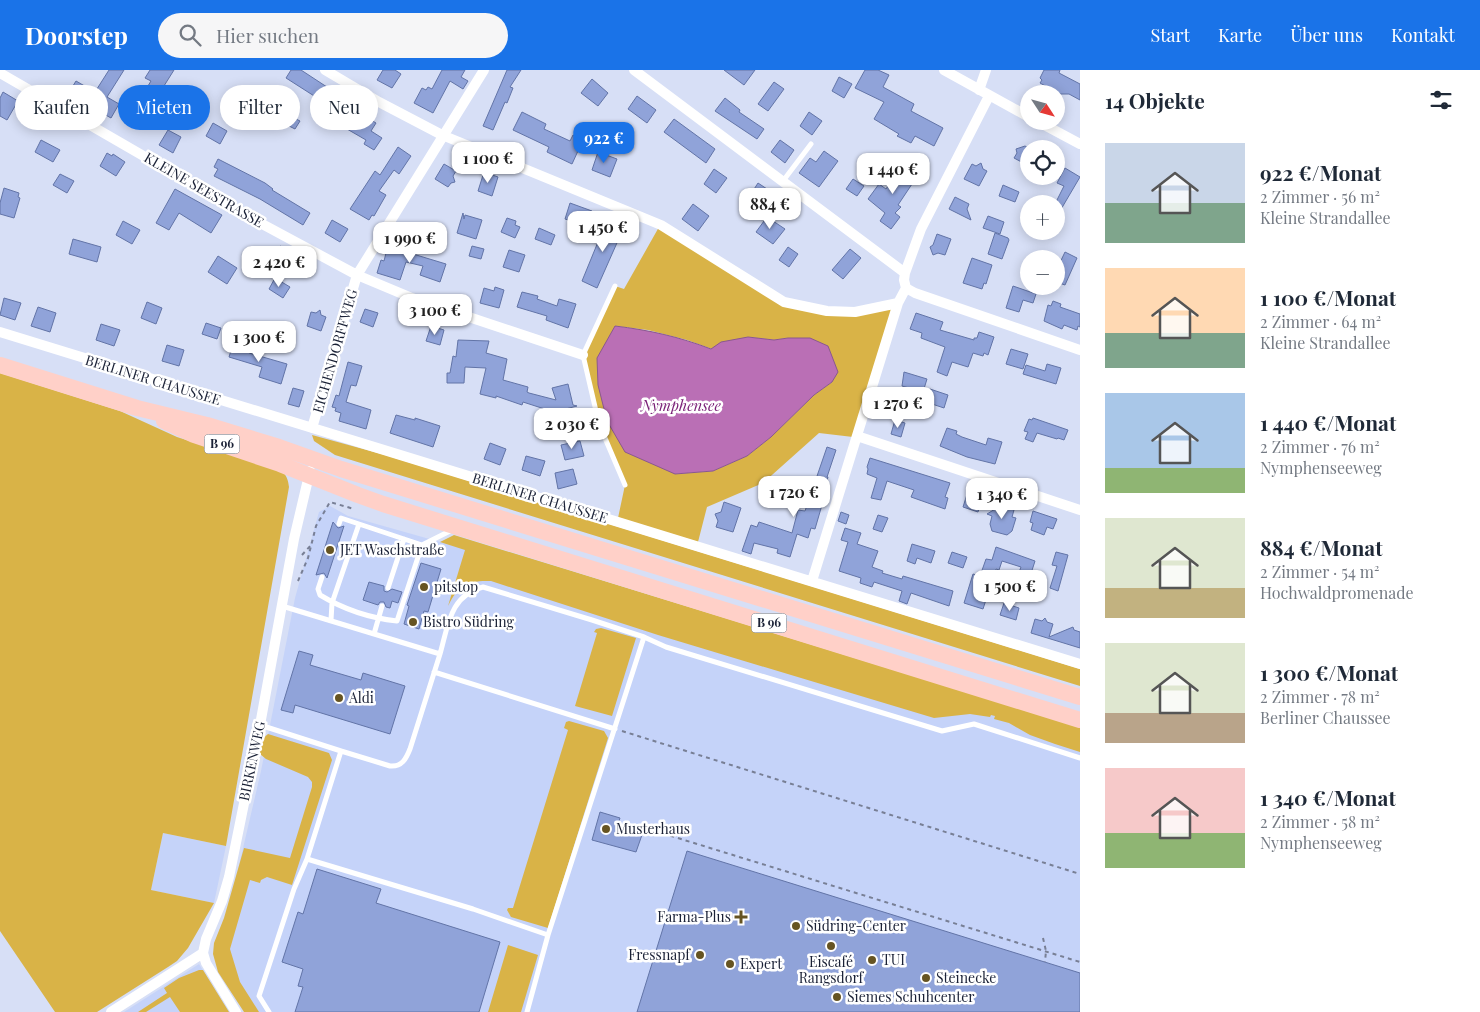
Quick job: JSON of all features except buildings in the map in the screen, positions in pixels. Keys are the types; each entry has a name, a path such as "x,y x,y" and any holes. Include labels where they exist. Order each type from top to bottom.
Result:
{"main road":[{"name":"B 96","path":"0,365 137,408 194,436 280,464 311,468 1080,697"},
{"name":"B 96","path":"311,468 358,495 1080,720"}],"street":[{"path":"325,70 378,102 442,135 661,225 784,302 827,312 855,312 898,303"},
{"name":"EICHENDORFFWEG","path":"312,428 357,275 484,70"},
{"path":"634,70 905,272"},
{"path":"944,70 1020,112"},
{"path":"979,90 986,70"},
{"name":"KLEINE SEESTRASSE","path":"0,73 250,217 357,275 412,298 583,355"},
{"path":"812,581 898,303 906,288 905,272 921,229 989,96"},
{"path":"1054,130 1080,144"},
{"path":"906,288 915,293 1080,350"},
{"name":"BERLINER CHAUSSEE","path":"0,332 1080,664"},
{"path":"857,436 1080,510"},
{"name":"BIRKENWEG","path":"203,953 206,939 222,902 228,876 311,468"},
{"path":"111,1012 203,953 206,964 236,1012"}],"lane":[{"path":"783,181 811,144"},
{"path":"615,286 583,355 599,424 625,485"},
{"path":"339,524 341,518 422,545 458,527"},
{"path":"331,620 332,603 358,524"},
{"path":"388,588 404,539"},
{"path":"322,577 318,588 320,595 332,603 378,619 397,621 422,545"},
{"path":"260,725 390,766 396,766 402,762 410,749 455,605 463,596 483,587 644,637 666,647 942,731 974,724 1080,758"},
{"path":"283,600 331,620 440,654"},
{"path":"374,634 382,606"},
{"path":"526,1012 548,935 616,729 644,637"},
{"path":"434,672 616,729"},
{"path":"269,1012 259,996 294,889 307,859 341,751"},
{"path":"307,859 473,909 548,935"}],"path":[{"path":"283,600 298,581 304,569 316,526 330,502"},
{"path":"616,729 1080,874"},
{"path":"655,831 1080,962"},
{"path":"1043,938 1046,951 1044,962"}],"shaded area":[{"path":"659,227 782,305 827,314 896,305 853,437 819,433 763,483 707,507 698,542 618,518 625,485 599,424 583,355 615,286 624,289","holes":["615,326 648,330 687,340 712,349 748,337 774,340 788,338 832,382 814,395 771,437 747,456 713,471 675,474"]},
{"path":"0,373 120,411 177,437 281,471 287,478 289,487 226,846 163,833 151,890 214,903 188,948 177,961 97,1012 55,1012 0,931"},
{"path":"312,435 385,455 1080,669 1080,686 335,455 314,441"},
{"path":"330,506 348,516 465,549 973,705 1080,744 1080,1012 250,1012 229,979 230,904 261,771 295,598 319,512"},
{"path":"454,535 1080,727 1080,752 1030,735 1009,723 994,719 995,716 970,714 934,718 658,635 491,581 465,585 456,593 448,606 465,550 440,542"},
{"path":"601,628 636,638 612,716 575,706 597,633 594,632 596,629"},
{"path":"569,721 604,731 608,738 548,928 511,917 507,910 508,908 513,908 568,730 564,728 566,722"},
{"path":"268,734 329,753 332,760 292,885 267,877 261,880 260,883 250,880 230,949 240,982 259,1012 244,1012 218,972 213,954 214,943 224,918 244,848 290,858 312,787 312,782 308,777 266,759 260,754 261,743"},
{"path":"163,833 226,846 214,903 151,890"},
{"path":"508,945 538,955 521,1012 488,1012"},
{"path":"199,964 229,1012 124,1012"},
{"path":"203,970 229,1012 180,1012 170,997 146,1012 138,1012 167,993 164,988 179,978"}],"water":[{"name":"Nymphensee","path":"615,326 664,334 711,349 721,342 748,337 774,340 810,338 828,346 838,372 832,382 814,395 771,437 747,456 713,471 675,474 625,452 607,421 598,385 597,358"}],"place":[{"name":"JET Waschstraße","path":"330,550"},
{"name":"pitstop","path":"424,587"},
{"name":"Bistro Südring","path":"413,622"},
{"name":"Aldi","path":"339,698"},
{"name":"Musterhaus","path":"606,829"},
{"name":"Farma-Plus","path":"741,917"},
{"name":"Südring-Center","path":"796,926"},
{"name":"Eiscafé Rangsdorf","path":"831,946"},
{"name":"Fressnapf","path":"700,955"},
{"name":"TUI","path":"872,960"},
{"name":"Expert","path":"730,964"},
{"name":"Steinecke","path":"926,978"},
{"name":"Siemes Schuhcenter","path":"837,997"}]}
